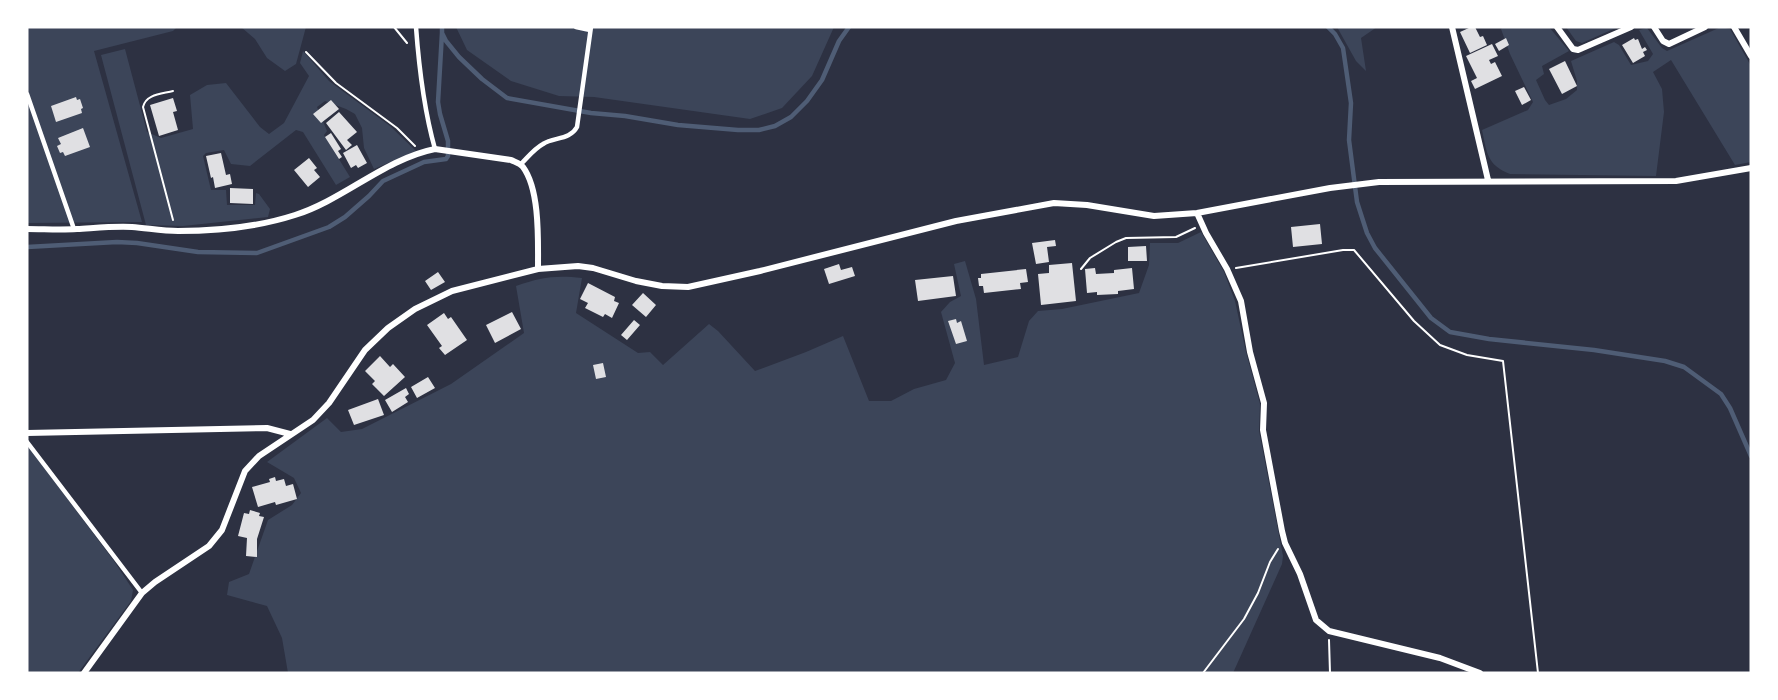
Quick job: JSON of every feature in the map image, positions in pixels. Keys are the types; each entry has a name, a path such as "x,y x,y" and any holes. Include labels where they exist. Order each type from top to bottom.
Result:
{"street":[{"path":"1452,27 1488,180"},
{"path":"1557,27 1573,49 1578,50 1631,27"},
{"path":"1654,27 1663,41 1669,44 1705,27"},
{"path":"1734,27 1751,56"},
{"path":"27,229 130,227 176,231 225,229 268,222 297,214 420,153 435,149 511,160 521,164 529,179 538,218 538,269"},
{"path":"84,673 142,592 209,546 222,530 245,471 259,456 313,420 329,404 365,350 388,328 415,309 452,291 538,269 578,266 593,268 636,281 688,287 760,271 956,220 1054,202 1154,216 1197,213 1342,186 1371,183 1488,180 1676,181 1751,168"},
{"path":"1197,213 1227,269 1240,301 1264,403 1263,430 1285,543 1300,574 1316,620 1329,631 1440,658 1480,673"},
{"path":"27,433 267,428 291,434"}],"lane":[{"path":"416,27 428,124 435,149"},
{"path":"521,164 540,145 574,133 578,120 591,28 576,27"},
{"path":"27,94 74,229"},
{"path":"27,442 142,592"}],"path":[{"path":"394,27 418,53"},
{"path":"306,52 336,83 397,128 420,153"},
{"path":"173,91 149,98 143,107 176,231"},
{"path":"1082,269 1090,258 1116,242 1134,238 1176,237 1202,224"},
{"path":"1227,269 1353,250 1414,321 1440,345 1467,355 1503,361 1538,673"},
{"path":"1203,673 1244,619 1276,552 1285,543"},
{"path":"1329,631 1330,673"}],"shaded area":[{"path":"27,27 177,27 173,31 94,51 142,222 27,223"},
{"path":"241,27 306,27 296,64 285,71 267,58 255,39"},
{"path":"456,27 834,27 812,76 782,108 750,119 594,97 559,96 511,81 467,50"},
{"path":"1337,27 1377,27 1361,38 1366,71 1356,61"},
{"path":"1503,27 1549,27 1569,51 1542,66 1544,74 1536,80 1549,105 1566,99 1577,90 1577,81 1571,61 1614,42 1619,45 1631,65 1648,61 1653,54 1639,30 1647,28 1662,48 1667,51 1721,27 1730,29 1751,66 1751,162 1735,165 1671,60 1653,72 1662,89 1664,112 1656,176 1510,174 1502,170 1489,157 1482,130 1528,110 1533,102 1510,54 1501,29"},
{"path":"1566,27 1618,27 1582,43 1576,41"},
{"path":"125,49 147,132 161,138 193,129 190,95 207,85 226,83 260,127 269,134 284,123 309,76 300,63 303,51 329,81 390,126 416,151 374,169 364,148 362,128 355,114 325,101 317,107 327,131 324,135 350,177 336,185 303,132 296,130 250,166 231,164 224,150 206,153 203,156 211,190 226,190 227,205 255,205 256,193 259,194 270,209 268,217 183,226 146,225 101,55"},
{"path":"1201,232 1224,272 1235,301 1260,404 1259,431 1283,556 1282,564 1233,673 288,673 282,638 267,606 227,595 229,582 249,574 268,520 292,505 301,493 294,478 267,462 327,418 341,432 362,429 451,384 524,333 516,286 549,277 582,278 576,313 638,353 650,352 663,365 709,324 755,371 843,336 869,401 891,401 914,389 946,380 955,363 941,312 950,302 961,296 954,264 965,261 976,299 984,365 1018,357 1029,321 1038,311 1062,309 1139,293 1149,265 1150,243 1178,243"},
{"path":"27,445 133,590 131,601 78,673 27,673"}],"building":[{"path":"1475,27 1480,37 1483,36 1487,45 1470,53 1460,32"},
{"path":"1506,38 1509,45 1499,51 1495,44"},
{"path":"1634,38 1638,39 1642,49 1645,47 1647,50 1643,52 1645,56 1633,63 1622,45"},
{"path":"1492,44 1498,56 1489,60 1491,64 1495,62 1502,76 1475,89 1471,81 1477,78 1466,56"},
{"path":"1565,61 1577,86 1562,94 1549,69"},
{"path":"1524,87 1531,100 1522,105 1515,91"},
{"path":"76,97 77,100 80,99 82,113 56,122 51,106"},
{"path":"173,98 177,111 173,112 178,130 159,136 150,105"},
{"path":"331,100 339,109 321,123 313,114"},
{"path":"339,112 357,132 347,140 352,145 346,150 326,123"},
{"path":"83,128 90,147 65,156 63,152 60,153 57,146 61,144 58,138"},
{"path":"331,133 341,149 338,151 342,157 339,159 325,137"},
{"path":"357,145 367,163 358,168 356,165 351,168 343,153"},
{"path":"221,153 226,175 230,174 232,184 215,188 206,156"},
{"path":"309,158 317,168 314,170 320,177 308,187 294,170"},
{"path":"230,188 253,189 253,204 230,203"},
{"path":"1320,224 1322,244 1293,247 1291,227"},
{"path":"1055,240 1056,246 1047,247 1049,262 1036,264 1032,243"},
{"path":"1146,246 1147,261 1128,261 1128,247"},
{"path":"1072,263 1076,301 1041,305 1038,274 1049,273 1049,265"},
{"path":"839,264 841,270 852,267 855,276 829,284 824,269"},
{"path":"1095,268 1096,274 1114,273 1114,270 1132,268 1134,289 1118,291 1118,294 1087,293 1085,269"},
{"path":"1026,269 1028,282 1020,283 1021,289 984,293 983,286 979,286 978,278 981,278 981,274"},
{"path":"438,272 445,282 431,290 425,281"},
{"path":"953,276 956,296 918,301 915,280"},
{"path":"588,283 615,297 614,301 619,303 612,318 605,314 603,317 585,308 588,303 580,299"},
{"path":"643,293 656,305 646,317 632,305"},
{"path":"512,312 521,329 495,343 486,325"},
{"path":"444,313 448,319 451,317 467,340 445,355 439,348 442,346 427,325"},
{"path":"956,319 957,323 961,321 967,341 956,344 948,321"},
{"path":"634,320 640,325 627,340 621,335"},
{"path":"380,356 390,367 393,364 405,377 384,396 372,384 375,381 365,371"},
{"path":"603,363 606,377 596,379 593,365"},
{"path":"428,377 435,388 417,398 411,387"},
{"path":"406,388 409,394 405,397 408,402 392,412 385,400"},
{"path":"378,399 384,415 354,425 348,410"},
{"path":"275,477 276,481 284,479 286,486 293,484 297,499 258,507 252,487 270,482 269,479"},
{"path":"250,510 264,517 257,539 257,557 246,556 247,538 238,536 244,513 249,514"}],"waterway":[{"path":"442,27 446,41 459,57 507,98 591,113 678,125 738,130 759,130 775,126 791,117 807,101 822,80 839,41 849,27"},
{"path":"1328,27 1343,48 1351,103 1349,140 1357,202 1367,233 1375,248 1431,318 1450,332 1489,339 1594,350 1665,361 1684,367 1721,394 1730,408 1751,456"},
{"path":"27,247 117,242 198,252 257,253 329,227 345,217 383,181 424,162 446,159 448,156 448,141 438,102 442,33"}]}
